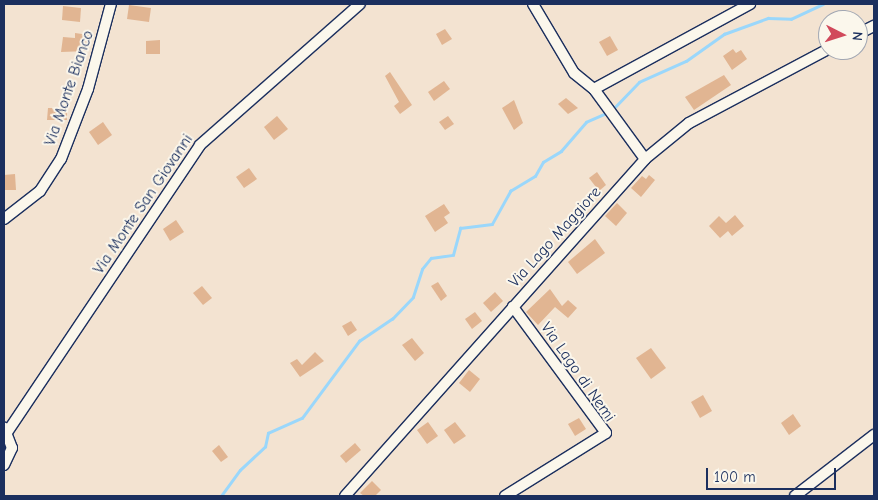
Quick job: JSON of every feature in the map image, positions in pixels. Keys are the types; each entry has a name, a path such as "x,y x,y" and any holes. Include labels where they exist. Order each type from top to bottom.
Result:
{"street":[{"name":"Via Monte Bianco","path":"4,219 40,191 61,159 86,95 111,4"},
{"name":"Via Monte San Giovanni","path":"6,429 200,145 360,4"},
{"path":"533,4 575,75 594,88 645,159"},
{"path":"594,88 750,4"},
{"name":"Via Lago Maggiore","path":"345,496 645,159 689,123 818,54"},
{"name":"Via Lago di Nemi","path":"505,496 606,433 513,307"},
{"path":"4,465 12,448 6,429"},
{"path":"795,496 874,435"}],"building":[{"path":"129,5 151,8 149,22 127,19"},
{"path":"63,6 81,8 80,22 62,20"},
{"path":"445,29 452,39 442,45 436,34"},
{"path":"75,33 89,35 88,51 61,52 63,37 75,38"},
{"path":"610,36 618,50 607,56 599,42"},
{"path":"160,40 160,54 146,54 146,41"},
{"path":"733,49 736,53 741,50 747,59 732,70 723,56"},
{"path":"390,72 412,105 400,114 394,106 399,102 385,76"},
{"path":"724,75 731,85 694,110 685,97"},
{"path":"444,81 450,89 434,101 428,92"},
{"path":"566,98 578,108 568,114 558,104"},
{"path":"514,100 523,123 514,130 502,108"},
{"path":"48,108 67,108 67,120 47,120"},
{"path":"277,116 288,129 274,140 264,127"},
{"path":"448,116 454,124 445,130 439,122"},
{"path":"103,122 112,135 98,145 89,132"},
{"path":"249,168 257,179 244,188 236,177"},
{"path":"597,172 606,185 599,191 589,178"},
{"path":"15,174 16,190 4,190 4,175"},
{"path":"649,175 655,180 641,197 631,188 642,176 646,179"},
{"path":"617,203 627,213 616,226 605,216"},
{"path":"444,204 450,213 444,217 448,223 435,232 425,216"},
{"path":"735,215 744,226 732,236 728,231 720,238 709,226 719,216 726,223"},
{"path":"176,220 184,232 170,241 163,229"},
{"path":"595,239 605,253 577,274 568,262"},
{"path":"438,282 447,296 441,301 431,286"},
{"path":"202,286 212,298 203,305 193,293"},
{"path":"550,289 562,306 568,300 577,308 568,318 555,307 538,325 526,312"},
{"path":"495,292 503,301 491,312 483,303"},
{"path":"475,312 482,321 472,329 465,319"},
{"path":"351,321 357,330 348,336 342,326"},
{"path":"412,338 424,353 415,361 402,345"},
{"path":"651,348 666,368 651,379 636,358"},
{"path":"315,352 324,361 300,377 290,363 297,359 302,365"},
{"path":"469,370 480,379 470,392 459,383"},
{"path":"703,395 712,411 700,418 691,402"},
{"path":"793,414 801,426 789,435 781,423"},
{"path":"579,418 586,429 575,436 568,424"},
{"path":"428,422 438,436 427,444 417,430"},
{"path":"455,422 466,436 454,444 444,430"},
{"path":"355,443 361,450 346,463 340,456"},
{"path":"219,445 228,457 221,462 212,451"},
{"path":"372,481 381,490 375,496 364,496 360,493"}],"waterway":[{"path":"613,109 639,82 686,61 724,34 768,18 791,19 823,4"},
{"path":"221,496 240,470 265,447 268,433 302,418 359,341 392,319 413,297 422,269 431,258 453,255 460,228 492,224 510,191 535,176 543,162 561,151 586,122 608,112"}]}
